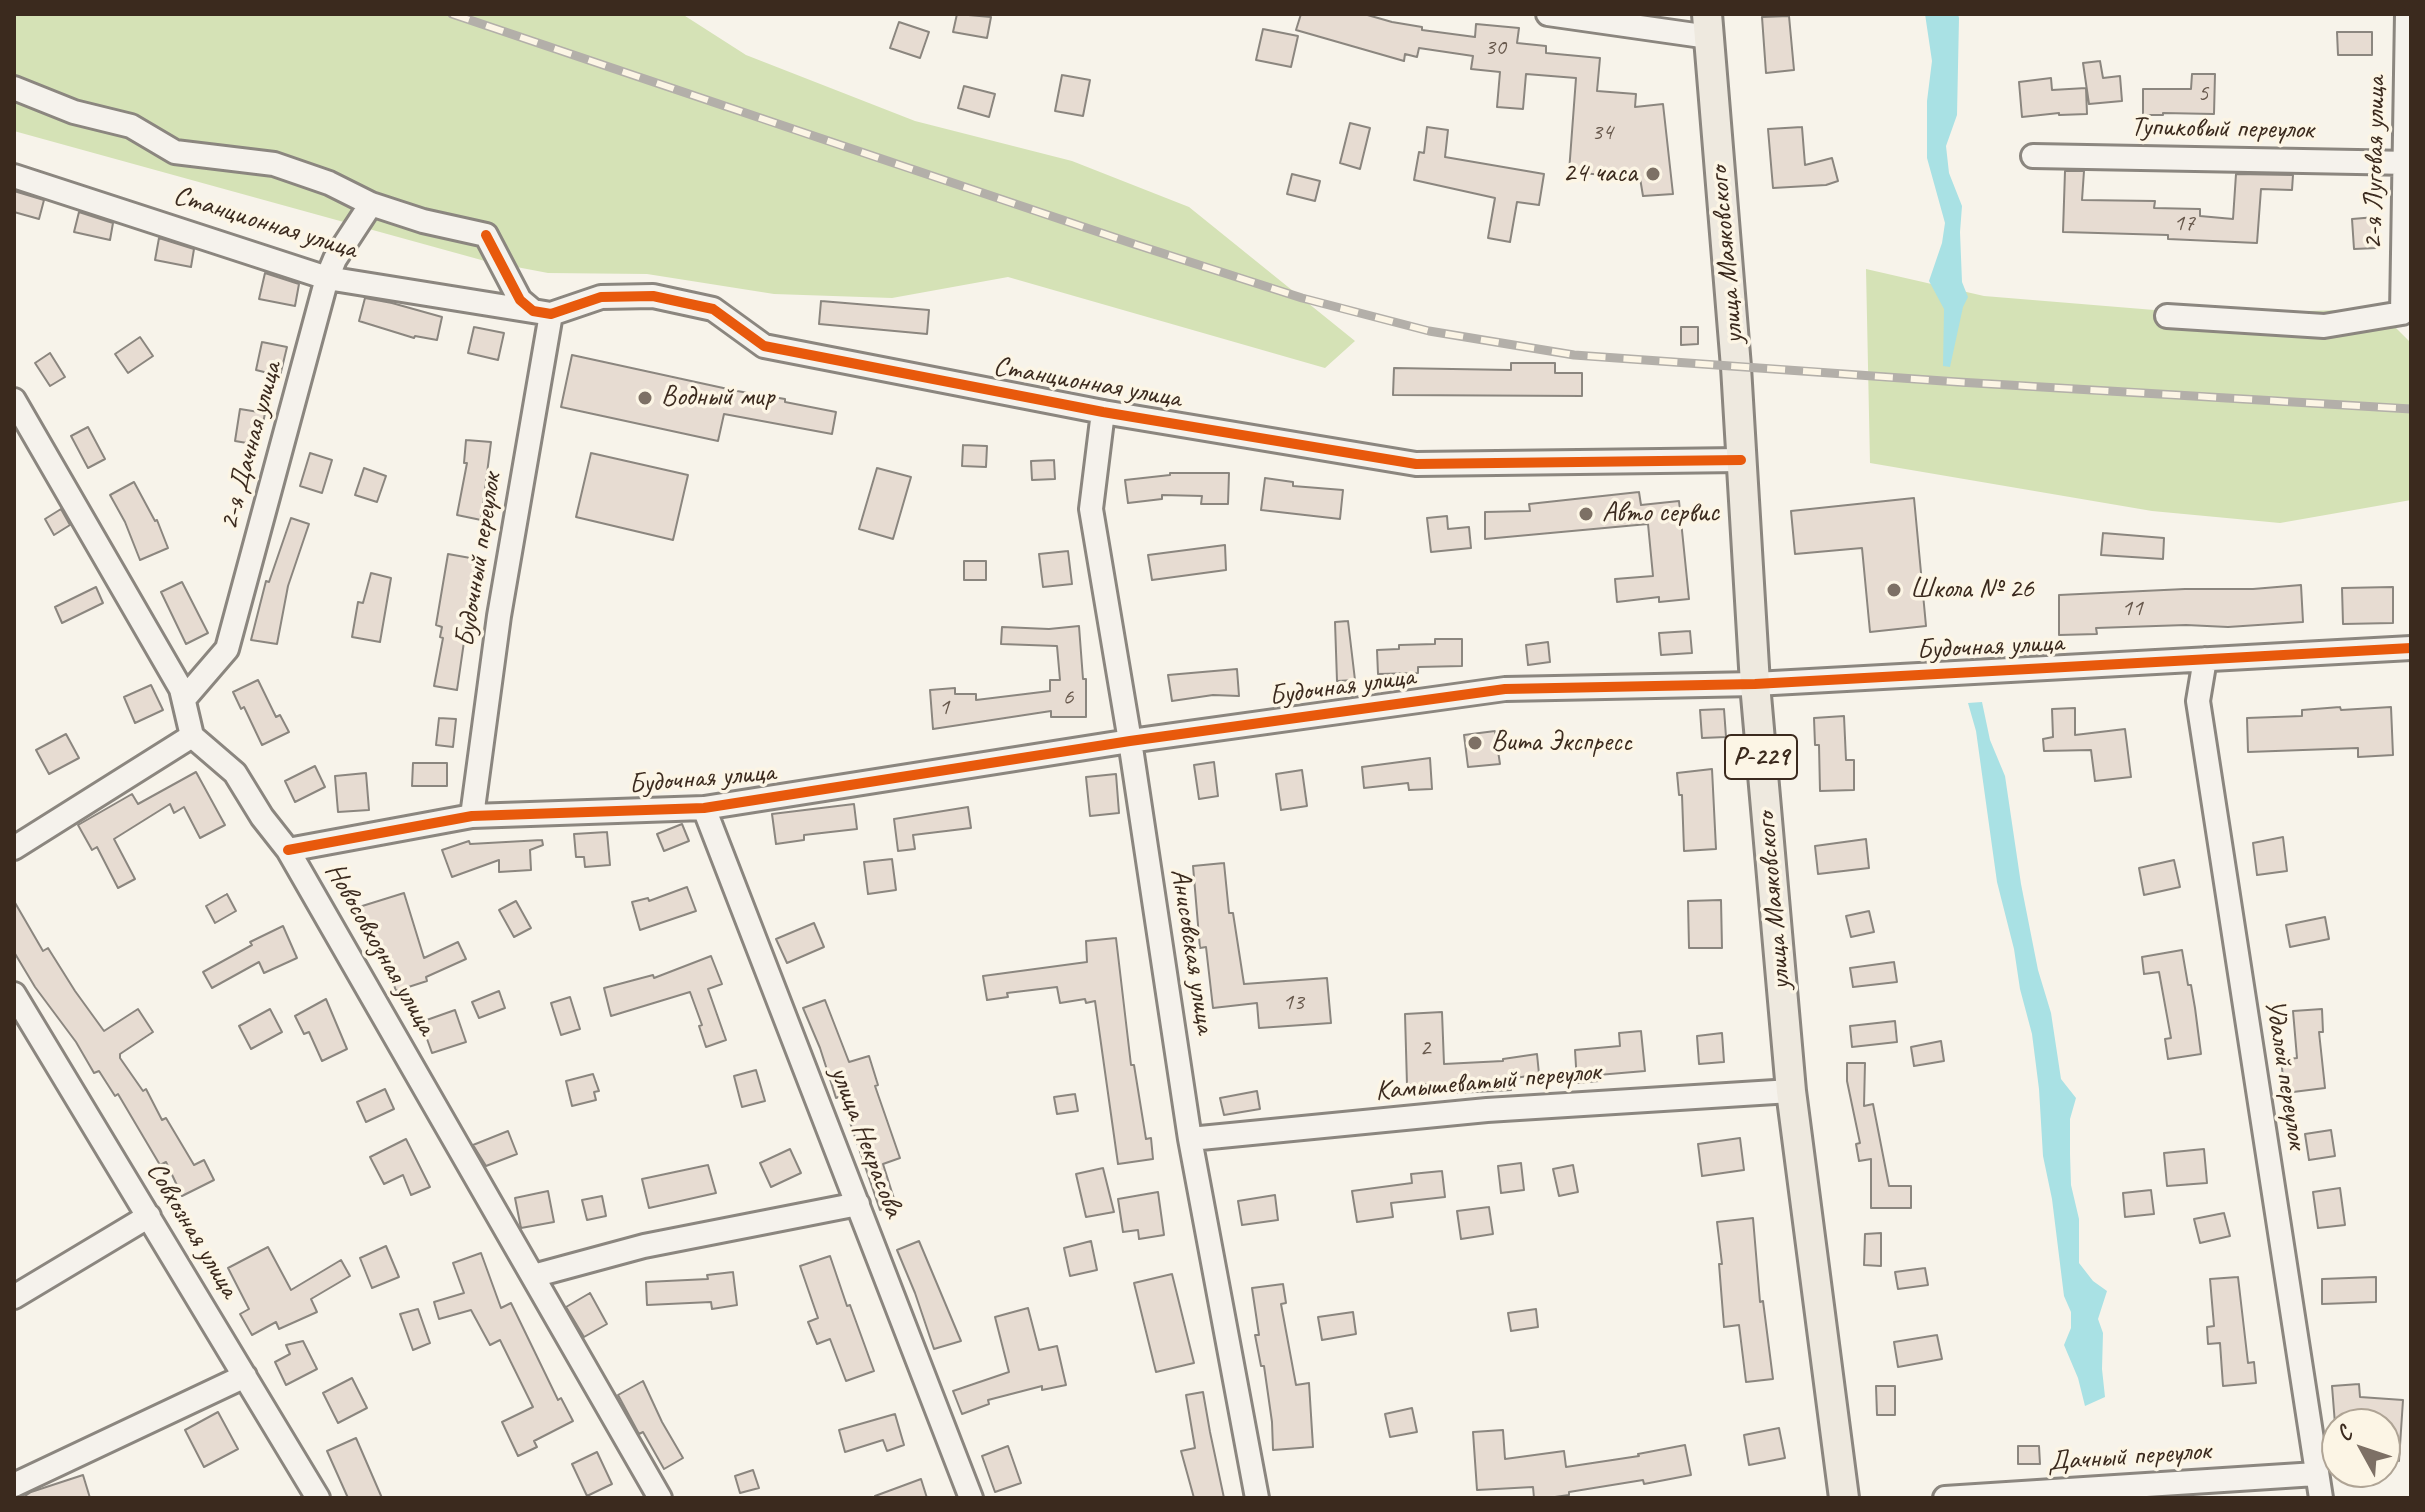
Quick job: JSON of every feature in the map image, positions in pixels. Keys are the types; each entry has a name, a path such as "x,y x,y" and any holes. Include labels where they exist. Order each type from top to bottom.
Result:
{"main road":[{"name":"улица Маяковского","path":"1708,25 1736,367 1755,684 1791,1091 1844,1498"}],"street":[{"path":"1548,14 1708,25"},
{"name":"2-я Луговая улица","path":"2407,14 2407,319"},
{"path":"14,88 74,112 131,126 175,152 274,164 329,183 371,204 423,221 486,235 520,300 533,311 551,314"},
{"name":"Тупиковый переулок","path":"2033,156 2408,163"},
{"name":"Станционная улица","path":"14,176 327,278 551,314 601,297 653,296 713,309 764,346 1103,412 1416,464 1741,460"},
{"name":"2-я Дачная улица","path":"184,699 227,649 327,278 335,259 371,204"},
{"name":"Будочный переулок","path":"472,816 499,616 551,314"},
{"path":"2167,316 2324,326 2407,319"},
{"path":"14,400 181,689 192,736 14,848"},
{"name":"Анисовская улица","path":"1103,412 1091,509 1130,741 1190,1139 1257,1498"},
{"name":"Будочная улица","path":"288,850 472,816 704,808 1130,741 1505,689 1755,684 2411,648"},
{"name":"Удалой переулок","path":"2205,659 2198,701 2321,1498"},
{"name":"Новосовхозная улица","path":"192,736 235,773 262,817 288,850 660,1498"},
{"name":"улица Некрасова","path":"704,808 971,1498"},
{"name":"Совхозная улица","path":"14,994 318,1498"},
{"name":"Камышеватый переулок","path":"1190,1139 1487,1110 1791,1091"},
{"path":"533,1276 644,1246 858,1204"},
{"path":"14,1297 149,1216"},
{"path":"14,1485 245,1376"},
{"name":"Дачный переулок","path":"1945,1498 2316,1474"}],"green space":[{"path":"14,14 682,14 746,55 915,121 1072,161 1189,207 1355,341 1325,368 1008,277 892,298 774,294 647,274 548,273 485,261 14,131"},
{"path":"1866,269 1984,296 2203,314 2377,309 2411,343 2411,500 2280,523 2152,511 1870,463"}],"water":[{"path":"1925,14 1958,14 1959,18 1957,115 1946,146 1949,173 1962,206 1962,282 1968,297 1950,367 1943,366 1944,309 1929,281 1942,243 1945,223 1927,158 1927,101 1932,61"},
{"path":"1982,702 1990,740 2005,776 2021,884 2038,970 2051,1013 2061,1079 2076,1098 2070,1119 2070,1154 2071,1185 2079,1219 2079,1263 2093,1281 2107,1291 2098,1319 2103,1333 2105,1397 2085,1406 2078,1378 2064,1345 2071,1328 2071,1312 2064,1296 2052,1199 2043,1156 2032,1034 1997,882 1976,731 1968,703"}],"building":[{"path":"957,14 991,17 987,38 953,32"},
{"path":"1301,14 1364,14 1422,27 1422,30 1475,37 1476,24 1519,28 1517,43 1546,46 1546,53 1600,58 1597,91 1636,94 1635,107 1663,104 1673,194 1643,196 1640,178 1569,172 1576,78 1526,74 1523,109 1497,107 1500,72 1471,69 1473,56 1419,48 1417,57 1405,54 1404,61 1296,30"},
{"path":"1789,16 1794,70 1766,73 1762,17"},
{"path":"899,22 929,32 920,58 890,48"},
{"path":"1263,29 1298,36 1291,67 1256,60"},
{"path":"2337,32 2372,32 2372,55 2338,55"},
{"path":"2100,61 2103,78 2120,76 2122,101 2089,104 2083,63"},
{"path":"2192,74 2215,74 2214,114 2143,115 2143,89 2191,89"},
{"path":"1062,75 1090,80 1083,116 1055,111"},
{"path":"2051,78 2052,90 2086,88 2087,114 2022,117 2019,82"},
{"path":"964,86 995,94 989,117 958,108"},
{"path":"1350,123 1370,128 1360,169 1340,163"},
{"path":"1427,127 1448,130 1445,157 1544,174 1539,205 1517,202 1510,242 1488,238 1495,198 1414,180 1419,152 1424,153"},
{"path":"1802,127 1805,165 1832,158 1838,181 1826,185 1773,188 1768,129"},
{"path":"2065,171 2084,171 2082,200 2155,201 2154,208 2200,209 2200,216 2233,219 2236,174 2293,175 2292,190 2261,189 2257,243 2168,239 2168,235 2063,232"},
{"path":"1292,174 1320,181 1315,201 1287,194"},
{"path":"14,191 44,200 39,219 14,212"},
{"path":"79,212 113,223 110,240 74,232"},
{"path":"2376,217 2377,248 2354,249 2352,219"},
{"path":"159,238 194,249 191,267 155,260"},
{"path":"265,273 299,284 295,306 259,299"},
{"path":"365,298 442,317 437,340 414,338 359,321"},
{"path":"821,301 929,310 927,334 819,324"},
{"path":"474,327 504,333 498,360 468,353"},
{"path":"1681,327 1698,327 1698,344 1681,345"},
{"path":"140,337 153,356 128,373 115,354"},
{"path":"262,342 287,347 280,376 256,370"},
{"path":"50,353 65,377 50,386 35,363"},
{"name":"Водный мир","path":"572,355 836,412 832,434 724,414 718,441 561,407"},
{"path":"1511,363 1555,363 1555,373 1582,373 1582,396 1393,395 1394,368 1511,370"},
{"path":"240,409 265,413 259,445 235,441"},
{"path":"88,427 105,459 88,468 71,436"},
{"path":"466,440 491,442 481,520 457,515 467,463 464,463"},
{"path":"963,445 987,446 986,467 962,466"},
{"path":"310,453 332,460 322,493 300,486"},
{"path":"591,453 688,475 673,540 576,517"},
{"path":"1054,460 1055,479 1032,480 1031,461"},
{"path":"364,468 386,476 377,502 355,495"},
{"path":"877,468 911,477 893,539 859,529"},
{"path":"1170,473 1229,473 1228,504 1201,504 1202,496 1162,495 1162,499 1128,503 1125,480"},
{"path":"1265,478 1293,482 1293,486 1343,490 1340,519 1261,510"},
{"path":"134,482 157,520 168,548 140,560 110,495"},
{"path":"1639,492 1641,505 1679,501 1689,599 1659,602 1659,597 1617,602 1615,579 1653,576 1648,524 1485,539 1485,512 1530,511 1529,504"},
{"name":"Школа № 26","path":"1914,498 1926,626 1870,632 1862,548 1795,554 1791,511"},
{"path":"61,509 70,525 54,535 45,519"},
{"path":"1447,516 1448,529 1469,527 1471,548 1431,552 1427,518"},
{"path":"291,518 309,524 288,586 277,644 251,640 266,581 269,582"},
{"path":"2103,533 2164,538 2163,559 2101,555"},
{"path":"1225,545 1226,570 1152,580 1148,555"},
{"path":"1068,551 1072,584 1043,587 1039,554"},
{"path":"448,554 476,559 457,690 434,686 443,638 440,637 442,627 436,625"},
{"path":"964,561 986,561 986,580 964,580"},
{"path":"371,573 391,578 380,642 352,637 358,602 363,603"},
{"path":"182,582 208,633 186,644 161,592"},
{"path":"2301,585 2303,622 2228,627 2096,628 2097,634 2059,635 2059,595"},
{"path":"96,587 103,603 62,623 55,607"},
{"path":"2393,587 2393,623 2343,624 2342,588"},
{"path":"1348,621 1355,680 1337,681 1335,622"},
{"path":"1079,626 1083,679 1086,679 1086,717 1051,717 1051,711 933,729 930,690 955,688 955,694 976,694 976,700 1050,691 1050,680 1060,680 1057,646 1001,644 1002,627 1049,629"},
{"path":"1690,631 1692,653 1661,655 1659,633"},
{"path":"1435,639 1462,639 1462,666 1418,667 1418,673 1378,674 1377,650 1399,649 1399,645 1435,644"},
{"path":"1548,642 1550,662 1528,665 1526,645"},
{"path":"1237,669 1239,696 1213,695 1172,701 1168,675"},
{"path":"258,680 276,717 280,715 289,732 262,745 244,707 241,709 233,692"},
{"path":"151,685 163,710 135,723 124,697"},
{"path":"2340,707 2341,710 2391,707 2393,755 2358,757 2358,748 2248,752 2247,718 2302,716 2302,710"},
{"path":"2075,708 2075,735 2125,729 2131,777 2095,781 2091,750 2044,751 2043,739 2053,737 2052,709"},
{"path":"1724,709 1726,737 1702,738 1700,710"},
{"path":"1844,716 1846,760 1854,760 1854,790 1820,791 1819,745 1815,745 1814,718"},
{"path":"439,718 456,719 453,747 436,745"},
{"path":"1495,731 1500,764 1468,767 1464,735"},
{"path":"66,734 79,758 49,774 36,750"},
{"path":"1430,758 1432,789 1409,790 1408,783 1364,788 1362,767"},
{"path":"1214,762 1218,796 1199,799 1194,765"},
{"path":"413,763 447,763 447,786 412,786"},
{"path":"315,766 325,787 295,802 285,781"},
{"path":"1712,769 1716,849 1684,851 1682,795 1679,795 1677,773"},
{"path":"1302,770 1307,806 1281,810 1276,774"},
{"path":"196,772 225,825 200,838 184,807 174,813 170,804 114,839 135,879 118,888 97,847 92,850 78,825 132,794 138,804"},
{"path":"366,773 369,810 338,812 335,776"},
{"path":"1116,774 1119,813 1090,816 1086,777"},
{"path":"854,804 857,829 804,835 804,840 776,844 772,814"},
{"path":"968,807 971,828 913,835 915,849 898,851 894,819"},
{"path":"682,824 689,841 664,851 657,834"},
{"path":"607,832 610,865 585,867 584,857 576,857 574,834"},
{"path":"2283,837 2287,871 2257,875 2253,843"},
{"path":"1866,839 1869,868 1818,874 1815,846"},
{"path":"542,840 543,845 530,850 531,870 499,872 499,860 452,877 442,850 469,841 470,844"},
{"path":"892,859 896,890 868,894 864,862"},
{"path":"2174,860 2180,887 2144,895 2139,868"},
{"path":"1224,863 1229,913 1233,913 1244,984 1327,978 1331,1023 1259,1028 1257,1003 1213,1008 1206,947 1200,948 1193,866"},
{"path":"687,887 696,911 640,930 632,902 648,898 649,901"},
{"path":"404,893 424,958 458,942 466,959 426,977 427,981 396,991 380,944 371,947 359,907"},
{"path":"227,894 236,911 215,923 206,906"},
{"path":"1721,900 1722,948 1689,948 1688,901"},
{"path":"14,901 43,951 48,948 104,1031 138,1009 153,1032 120,1054 120,1058 143,1091 146,1089 162,1120 166,1118 194,1165 204,1160 214,1180 182,1196 166,1162 160,1165 118,1094 115,1096 99,1071 94,1073 14,952"},
{"path":"516,901 531,928 514,937 499,910"},
{"path":"1869,911 1874,932 1851,937 1846,916"},
{"path":"2325,917 2329,939 2290,947 2286,925"},
{"path":"814,923 824,947 787,963 776,939"},
{"path":"283,926 297,958 264,973 259,962 212,988 203,972 252,945 250,942"},
{"path":"1116,938 1131,1065 1134,1065 1146,1139 1151,1138 1153,1159 1118,1164 1095,1001 1086,1003 1085,999 1060,1003 1057,987 1007,993 1008,997 987,1000 983,976 1087,962 1086,941"},
{"path":"2182,950 2188,985 2191,985 2201,1054 2168,1059 2165,1039 2171,1038 2159,972 2144,974 2142,957"},
{"path":"711,956 722,984 708,989 726,1040 706,1047 690,992 611,1016 604,988 653,975 654,978"},
{"path":"1894,962 1897,982 1853,987 1850,968"},
{"path":"499,991 505,1008 479,1018 472,1002"},
{"path":"570,997 580,1029 561,1035 551,1003"},
{"path":"326,999 347,1049 322,1061 309,1032 304,1034 295,1016"},
{"path":"825,1000 849,1062 869,1056 878,1085 875,1086 900,1158 883,1164 896,1205 880,1210 841,1096 836,1098 803,1008"},
{"path":"270,1009 282,1032 251,1049 239,1026"},
{"path":"2322,1009 2323,1032 2319,1032 2325,1088 2285,1093 2281,1060 2297,1058 2293,1011"},
{"path":"455,1010 466,1042 432,1053 421,1022"},
{"path":"1442,1012 1444,1064 1503,1061 1537,1054 1539,1074 1510,1079 1511,1090 1457,1093 1456,1083 1407,1085 1405,1014"},
{"path":"1895,1021 1897,1042 1852,1047 1850,1026"},
{"path":"1641,1031 1645,1071 1598,1075 1599,1081 1577,1083 1575,1050 1620,1046 1619,1033"},
{"path":"1722,1033 1724,1062 1699,1064 1697,1036"},
{"path":"1941,1041 1944,1061 1914,1066 1911,1047"},
{"path":"1847,1063 1865,1063 1864,1106 1873,1104 1889,1186 1911,1186 1911,1208 1871,1208 1871,1159 1859,1161 1856,1144 1860,1143 1847,1081"},
{"path":"756,1070 765,1101 742,1107 734,1076"},
{"path":"593,1074 599,1091 594,1092 596,1100 572,1106 566,1081"},
{"path":"385,1089 394,1109 366,1122 357,1102"},
{"path":"1257,1091 1260,1109 1224,1115 1220,1098"},
{"path":"1075,1094 1078,1111 1057,1114 1054,1097"},
{"path":"2331,1130 2335,1156 2309,1160 2305,1134"},
{"path":"508,1131 517,1154 486,1166 473,1145"},
{"path":"1740,1138 1744,1170 1702,1176 1698,1144"},
{"path":"406,1139 430,1187 411,1195 403,1175 384,1184 370,1157"},
{"path":"790,1149 801,1173 771,1187 760,1163"},
{"path":"2204,1149 2207,1183 2167,1186 2164,1153"},
{"path":"1521,1163 1524,1190 1501,1193 1498,1166"},
{"path":"708,1165 716,1193 649,1208 642,1179"},
{"path":"1573,1165 1578,1192 1559,1196 1553,1169"},
{"path":"1103,1168 1114,1212 1086,1217 1076,1174"},
{"path":"1442,1171 1445,1197 1391,1203 1393,1217 1357,1222 1352,1191 1412,1183 1411,1174"},
{"path":"2340,1188 2345,1225 2318,1228 2313,1192"},
{"path":"2151,1190 2154,1214 2125,1217 2123,1193"},
{"path":"548,1191 554,1222 521,1228 515,1198"},
{"path":"1158,1192 1164,1235 1139,1239 1138,1230 1123,1232 1118,1199"},
{"path":"1275,1195 1278,1220 1242,1225 1238,1201"},
{"path":"602,1196 606,1216 587,1220 582,1200"},
{"path":"1489,1207 1493,1234 1461,1239 1457,1211"},
{"path":"2224,1213 2230,1236 2200,1243 2194,1219"},
{"path":"1753,1218 1760,1302 1763,1301 1773,1379 1746,1382 1739,1325 1724,1327 1717,1222"},
{"path":"1881,1233 1881,1266 1864,1265 1865,1234"},
{"path":"919,1241 961,1341 934,1349 897,1250"},
{"path":"1091,1241 1097,1270 1070,1276 1064,1248"},
{"path":"386,1246 399,1277 372,1288 360,1258"},
{"path":"268,1247 291,1290 341,1260 350,1276 311,1299 317,1312 279,1329 276,1322 252,1335 240,1314 249,1309 228,1268"},
{"path":"481,1253 501,1308 511,1303 558,1400 561,1398 573,1421 534,1441 537,1447 518,1456 502,1422 533,1407 500,1340 490,1345 471,1310 439,1319 434,1302 464,1293 453,1263"},
{"path":"830,1256 874,1371 846,1381 830,1339 817,1344 808,1322 818,1318 800,1266"},
{"path":"1925,1268 1928,1285 1898,1289 1895,1272"},
{"path":"733,1272 737,1305 712,1309 711,1302 647,1305 646,1282 708,1279 707,1275"},
{"path":"1172,1274 1194,1363 1156,1372 1134,1283"},
{"path":"2238,1277 2248,1363 2254,1362 2256,1383 2223,1386 2220,1343 2208,1344 2207,1327 2214,1326 2210,1279"},
{"path":"2376,1277 2376,1302 2322,1304 2322,1279"},
{"path":"1283,1284 1286,1303 1281,1304 1296,1385 1309,1383 1313,1447 1273,1450 1264,1366 1261,1366 1255,1335 1259,1335 1252,1288"},
{"path":"590,1293 607,1324 584,1337 566,1307"},
{"path":"1028,1308 1039,1350 1057,1346 1066,1385 1042,1390 1042,1386 988,1400 989,1404 962,1414 953,1391 1009,1372 995,1317"},
{"path":"418,1309 430,1343 413,1350 400,1314"},
{"path":"1536,1309 1538,1327 1511,1331 1508,1313"},
{"path":"1353,1312 1356,1334 1322,1340 1318,1317"},
{"path":"1937,1335 1942,1359 1898,1367 1894,1342"},
{"path":"303,1341 317,1369 286,1385 275,1362 290,1354 286,1345"},
{"path":"352,1378 367,1408 338,1423 323,1393"},
{"path":"643,1381 683,1458 664,1469 643,1432 639,1434 618,1395"},
{"path":"2359,1384 2360,1397 2403,1400 2401,1430 2401,1408 2334,1408 2332,1386"},
{"path":"1876,1386 1895,1386 1895,1415 1877,1415"},
{"path":"1203,1392 1224,1498 1194,1498 1181,1451 1195,1448 1186,1395"},
{"path":"1412,1408 1417,1432 1390,1437 1385,1414"},
{"path":"218,1412 238,1449 204,1467 185,1430"},
{"path":"895,1414 904,1445 887,1451 883,1440 845,1452 839,1430"},
{"path":"1779,1428 1785,1458 1749,1465 1744,1435"},
{"path":"1503,1430 1505,1459 1564,1451 1566,1467 1639,1456 1685,1445 1691,1475 1644,1484 1643,1480 1548,1498 1534,1498 1533,1487 1477,1490 1473,1432"},
{"path":"356,1438 382,1498 348,1498 327,1451"},
{"path":"1008,1446 1021,1483 995,1492 982,1456"},
{"path":"2018,1446 2039,1446 2040,1464 2018,1464"},
{"path":"597,1452 612,1484 587,1496 572,1464"},
{"path":"753,1470 759,1488 740,1493 735,1476"},
{"path":"83,1475 90,1498 25,1498 31,1492"},
{"path":"921,1479 927,1498 875,1498 875,1496"}],"railway":[{"path":"452,14 1137,245 1302,298 1429,331 1574,355 2411,409"}],"cycle path":[{"path":"486,235 520,300 533,311 551,314 601,297 653,296 713,309 764,346 1103,412 1416,464 1741,460"},
{"path":"288,850 472,816 704,808 1130,741 1505,689 1755,684 2411,648"}],"place":[{"name":"24 часа","path":"1653,174"},
{"name":"Водный мир","path":"645,398"},
{"name":"Авто сервис","path":"1586,514"},
{"name":"Школа № 26","path":"1894,590"},
{"name":"Вита Экспресс","path":"1475,743"}]}
